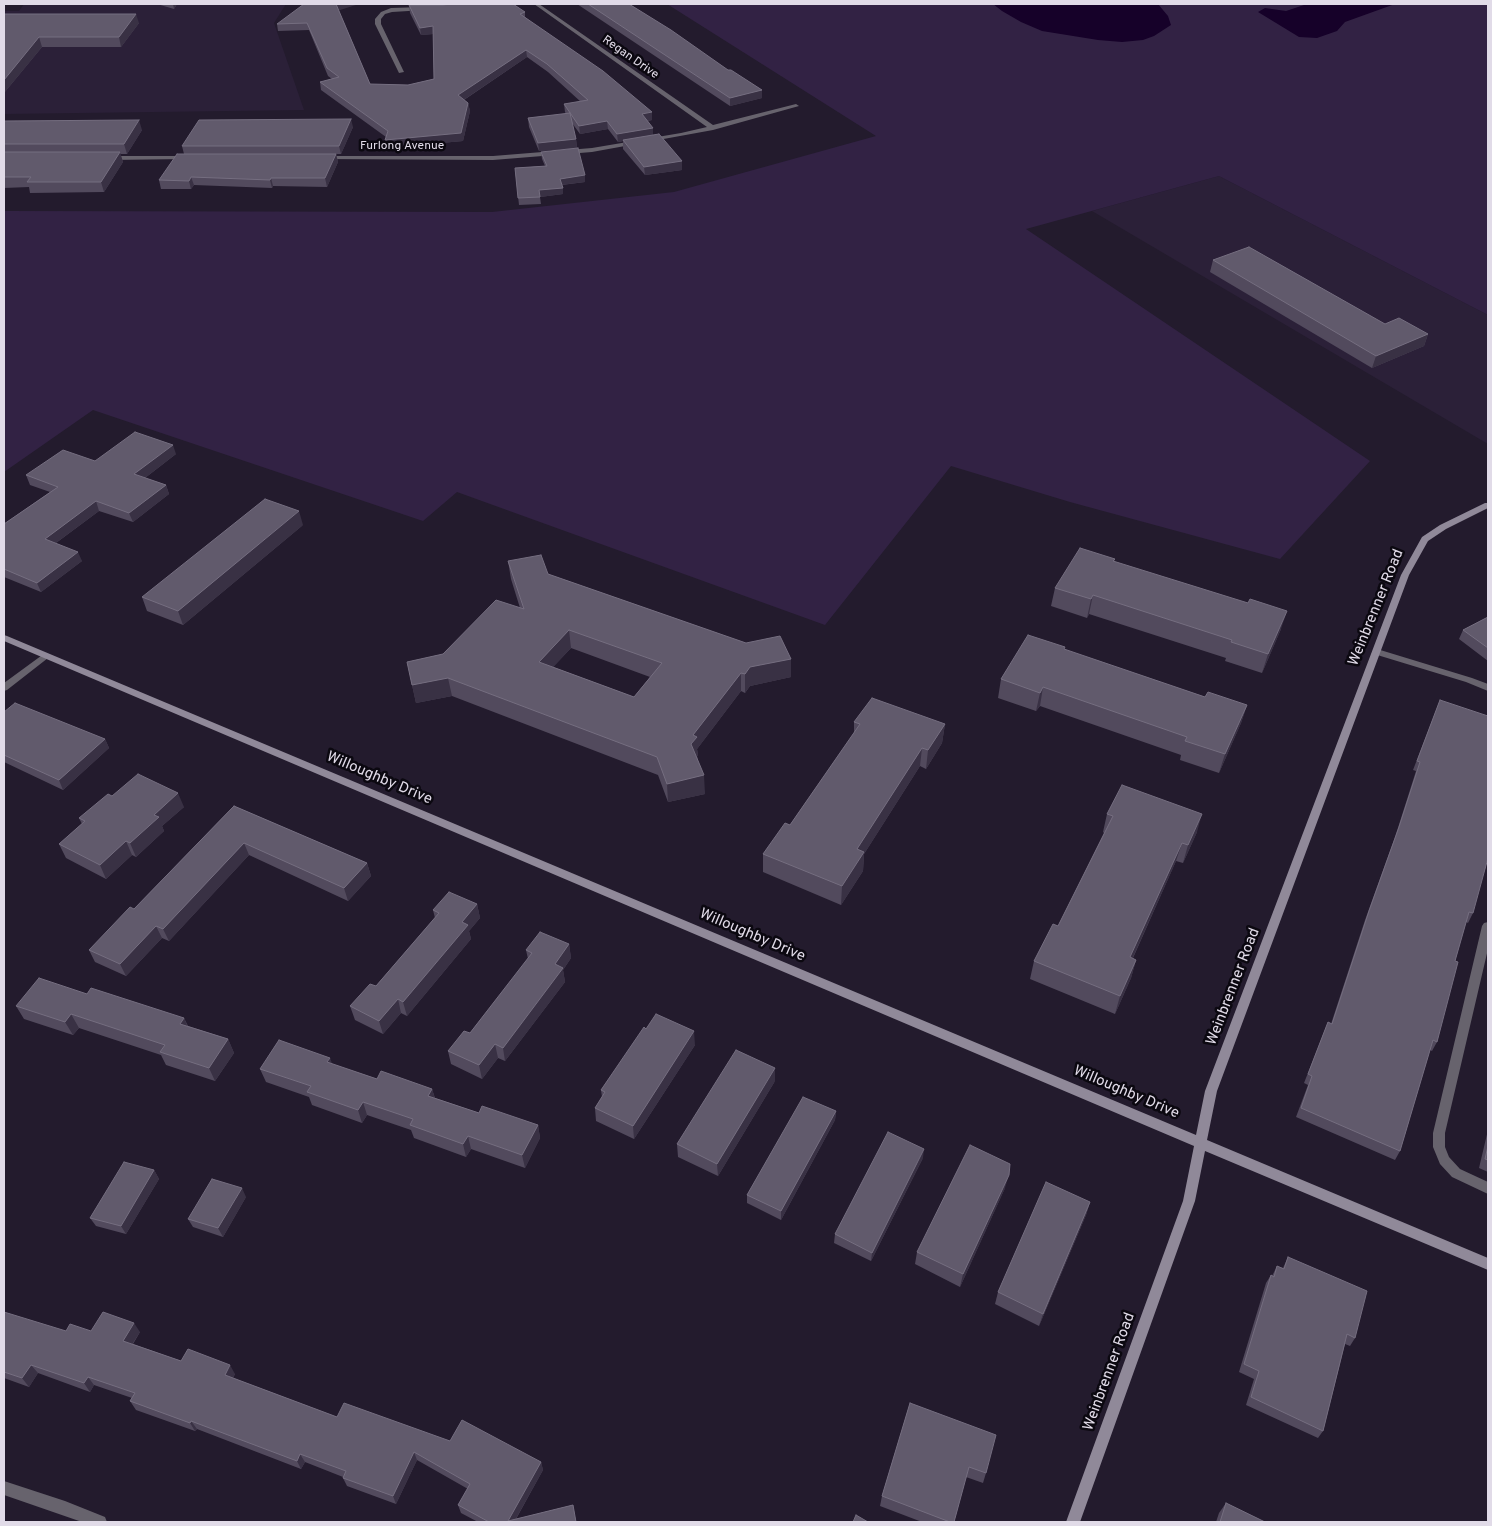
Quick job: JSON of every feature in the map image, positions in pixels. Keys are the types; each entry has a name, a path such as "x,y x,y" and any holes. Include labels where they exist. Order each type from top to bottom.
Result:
{"street":[{"name":"Regan Drive","path":"536,4 713,128"},
{"path":"401,72 378,24 378,19 382,14 391,10 430,10"},
{"name":"Furlong Avenue","path":"318,158 468,158 568,153 647,142 713,128 796,106"},
{"path":"102,158 190,158"},
{"name":"Weinbrenner Road","path":"1074,1522 1190,1201 1211,1091 1254,982 1405,575 1425,539 1443,527 1488,505"},
{"name":"Willoughby Drive","path":"4,638 1488,1264"},
{"path":"1377,652 1469,680 1488,688"},
{"path":"4,688 46,656"},
{"path":"1488,926 1439,1133 1439,1147 1444,1160 1456,1173 1488,1188"},
{"path":"4,1488 65,1508 100,1522"}],"shaded area":[{"path":"24,4 286,4 274,23 304,110 4,114 4,11 19,11"},
{"path":"667,4 1488,4 1488,315 1219,176 1026,229 1370,461 1280,559 1070,502 951,466 825,625 457,492 423,521 93,410 4,472 4,211 492,212 674,192 876,136"},
{"path":"993,4 1158,4 1168,16 1171,25 1154,36 1143,40 1122,42 1098,40 1042,31 1021,22"},
{"path":"1307,4 1395,4 1345,22 1337,31 1317,38 1299,37 1258,12 1265,8 1286,11"},
{"path":"1219,176 1488,315 1488,444 1092,211"}],"building":[{"path":"304,4 336,4 370,84 408,85 434,79 433,26 420,28 409,5 513,4 525,12 520,14 603,71 652,112 642,114 653,128 617,134 607,121 579,126 564,104 588,100 547,64 526,50 458,95 468,103 461,133 385,140 388,131 320,82 339,77 327,68 307,23 277,24"},
{"path":"588,4 629,4 671,30 728,70 731,70 762,90 730,98"},
{"path":"4,14 136,14 119,37 39,37 4,80"},
{"path":"570,113 576,139 538,143 528,118"},
{"path":"351,119 339,146 182,146 199,120"},
{"path":"139,120 124,144 4,144 4,121"},
{"path":"659,134 682,161 644,167 623,140"},
{"path":"578,148 585,175 560,179 563,188 539,190 540,197 518,198 515,168 547,166 541,152"},
{"path":"4,152 120,152 101,182 27,182 31,177 4,177"},
{"path":"177,154 336,154 325,178 271,178 270,180 191,177 189,181 159,180"},
{"path":"1249,247 1385,324 1399,318 1428,334 1376,356 1213,260"},
{"path":"135,432 173,445 134,474 166,485 129,513 96,501 45,539 78,552 37,583 4,569 4,524 58,487 26,475 63,450 95,461"},
{"path":"265,499 299,511 178,611 142,597"},
{"path":"1080,548 1115,559 1113,561 1248,603 1250,599 1287,611 1268,654 1231,642 1232,640 1093,595 1091,599 1055,588"},
{"path":"541,555 548,574 746,643 780,636 791,659 750,667 745,674 741,673 693,735 697,737 691,744 704,775 667,784 657,757 448,678 412,685 407,662 443,654 496,600 524,609 508,561","holes":["569,630 662,663 634,697 539,662"]},
{"path":"1488,617 1488,648 1463,630"},
{"path":"1028,635 1205,697 1208,692 1247,705 1225,754 1185,741 1187,737 1043,687 1040,693 1001,679"},
{"path":"872,698 945,724 928,750 922,748 857,849 864,852 842,886 763,854 785,823 790,825 860,724 854,722"},
{"path":"1440,700 1488,716 1488,858 1473,913 1469,912 1455,961 1458,962 1437,1042 1433,1040 1400,1151 1301,1108 1312,1076 1308,1074 1328,1022 1332,1024 1399,827 1420,762 1417,761"},
{"path":"15,703 105,739 59,780 4,755 4,712"},
{"path":"138,774 178,793 154,815 159,817 130,843 126,841 100,865 59,844 85,821 79,818 108,794 112,796"},
{"path":"1122,785 1202,814 1188,845 1182,843 1130,957 1136,960 1120,996 1034,961 1053,924 1058,926 1113,816 1107,814"},
{"path":"234,806 367,863 344,888 244,843 163,929 156,926 120,964 89,950 130,907 134,909"},
{"path":"449,892 477,904 462,922 468,925 403,1002 398,999 379,1021 350,1006 370,984 376,986 439,913 433,910"},
{"path":"540,932 569,944 555,964 563,968 503,1048 495,1044 479,1065 448,1051 464,1031 470,1033 532,953 526,950"},
{"path":"39,978 87,994 91,988 184,1018 180,1024 228,1039 209,1068 160,1052 165,1045 71,1014 65,1022 16,1006"},
{"path":"656,1014 694,1031 633,1126 595,1108 605,1092 601,1090 644,1027 646,1029"},
{"path":"279,1040 330,1058 327,1062 377,1079 381,1071 432,1089 428,1096 479,1113 482,1106 538,1125 522,1155 468,1136 463,1144 410,1125 413,1119 363,1102 358,1110 307,1092 311,1086 260,1069"},
{"path":"736,1050 775,1068 717,1164 677,1144"},
{"path":"803,1097 836,1111 781,1211 747,1195"},
{"path":"888,1132 924,1149 872,1253 835,1234"},
{"path":"970,1145 1010,1164 1009,1175 963,1274 917,1252"},
{"path":"1488,1146 1488,1160 1485,1159"},
{"path":"124,1162 154,1170 121,1226 90,1218"},
{"path":"212,1179 242,1188 218,1228 188,1219"},
{"path":"1046,1182 1090,1202 1043,1314 998,1292"},
{"path":"1288,1257 1367,1291 1355,1338 1347,1334 1323,1431 1251,1397 1259,1371 1244,1364 1271,1275 1274,1277 1277,1266 1284,1269"},
{"path":"4,1312 66,1331 70,1324 91,1331 103,1312 134,1323 123,1341 181,1361 188,1349 230,1365 225,1375 337,1417 344,1403 450,1441 462,1420 541,1462 508,1521 573,1505 576,1522 489,1522 458,1505 470,1484 414,1452 393,1496 343,1478 346,1471 300,1454 297,1461 191,1421 190,1423 130,1401 135,1393 88,1377 84,1383 31,1365 22,1378 4,1372"},
{"path":"910,1403 996,1435 986,1473 969,1467 954,1522 882,1496"},
{"path":"1226,1503 1265,1522 1220,1522"},
{"path":"856,1515 868,1522 853,1522"}]}
